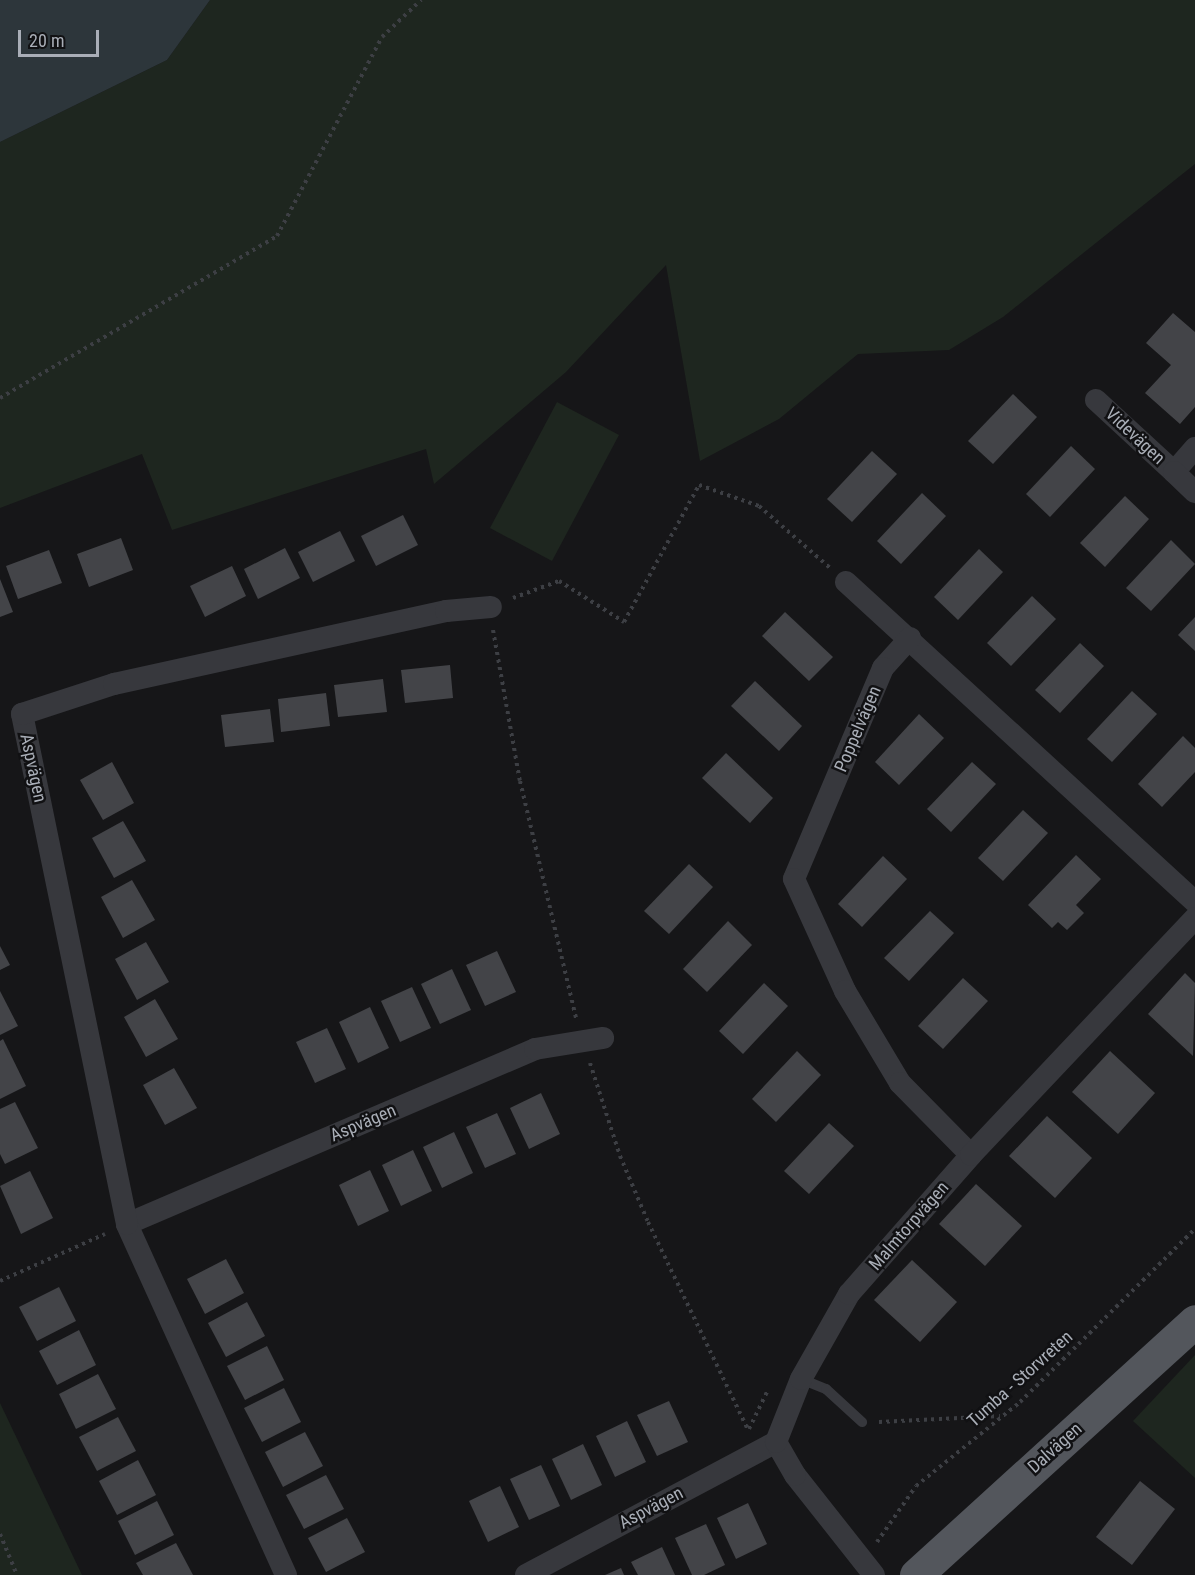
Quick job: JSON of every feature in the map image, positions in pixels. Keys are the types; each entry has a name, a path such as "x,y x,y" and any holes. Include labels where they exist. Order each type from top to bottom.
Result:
{"main road":[{"name":"Dalvägen","path":"916,1575 1195,1321"}],"street":[{"name":"Videvägen","path":"1096,400 1195,492"},
{"name":"Videvägen","path":"1174,472 1195,448"},
{"path":"846,582 910,638 1195,902"},
{"name":"Aspvägen","path":"286,1575 127,1224 22,714 114,684 446,611 491,607"},
{"name":"Poppelvägen","path":"910,638 884,668 794,879 845,991 900,1083 971,1155"},
{"name":"Malmtorpvägen","path":"776,1442 801,1379 849,1294 971,1155 1195,918"},
{"name":"Aspvägen","path":"127,1224 534,1049 603,1038"},
{"name":"Aspvägen","path":"526,1575 776,1442"},
{"path":"776,1442 795,1475 867,1567"}],"lane":[{"path":"801,1379 826,1389 862,1422"}],"path":[{"path":"0,398 277,236 382,37 421,0"},
{"path":"491,607 559,581 624,622 699,485 759,506 846,582"},
{"path":"0,1281 127,1224"},
{"name":"Tumba - Storvreten","path":"867,1567 875,1544 916,1486 1020,1402 1195,1229"},
{"path":"862,1422 1001,1416"},
{"path":"0,1534 17,1575"}],"shaded area":[{"path":"0,0 210,0 167,60 0,142"},
{"path":"210,0 1195,0 1195,164 1003,317 949,350 858,354 779,419 700,461 666,265 566,372 434,484 426,449 172,530 142,454 0,508 0,142 167,60"},
{"path":"557,402 619,435 552,561 490,528"},
{"path":"1195,1355 1195,1478 1133,1421"},
{"path":"0,1403 82,1575 0,1575"}],"building":[{"path":"1173,313 1195,332 1195,407 1180,424 1145,393 1171,365 1146,343"},
{"path":"1013,394 1037,417 993,464 968,441"},
{"path":"1071,446 1095,469 1050,517 1026,494"},
{"path":"872,451 897,474 852,522 827,499"},
{"path":"922,493 946,516 901,564 877,541"},
{"path":"1125,496 1149,519 1105,567 1080,543"},
{"path":"403,515 418,545 376,566 361,536"},
{"path":"340,531 355,561 313,582 298,552"},
{"path":"121,538 133,570 89,587 77,554"},
{"path":"1171,540 1195,564 1151,611 1126,588"},
{"path":"285,548 300,578 258,599 244,569"},
{"path":"979,549 1003,572 958,620 934,597"},
{"path":"49,550 62,583 18,599 6,566"},
{"path":"232,566 246,596 205,617 190,586"},
{"path":"0,579 13,612 0,617"},
{"path":"1032,596 1056,619 1011,666 987,643"},
{"path":"785,612 833,657 809,681 762,636"},
{"path":"1195,617 1195,651 1178,635"},
{"path":"1080,643 1104,666 1060,713 1035,690"},
{"path":"450,665 453,698 405,703 401,670"},
{"path":"383,679 387,712 338,717 334,685"},
{"path":"755,681 802,726 779,751 731,706"},
{"path":"1132,691 1157,714 1112,762 1087,739"},
{"path":"326,693 330,726 281,732 278,699"},
{"path":"270,709 274,742 225,747 221,715"},
{"path":"919,714 944,738 899,785 875,762"},
{"path":"1183,736 1195,748 1195,772 1162,807 1138,784"},
{"path":"726,753 773,798 750,823 702,778"},
{"path":"112,762 134,803 103,820 80,780"},
{"path":"972,762 996,784 951,832 927,809"},
{"path":"1023,810 1048,833 1003,881 978,858"},
{"path":"123,821 146,861 114,878 92,838"},
{"path":"1076,855 1101,879 1076,905 1084,913 1067,930 1058,922 1052,928 1028,905"},
{"path":"883,856 907,879 862,927 838,904"},
{"path":"689,864 713,887 669,934 644,911"},
{"path":"132,880 155,920 123,938 101,897"},
{"path":"930,911 954,933 909,981 884,958"},
{"path":"728,921 752,945 707,992 683,969"},
{"path":"146,942 169,982 137,1000 115,959"},
{"path":"0,946 10,965 0,970"},
{"path":"497,951 516,992 485,1006 466,965"},
{"path":"452,969 471,1010 440,1024 421,984"},
{"path":"1185,973 1195,983 1193,1056 1148,1014"},
{"path":"963,978 988,1001 943,1049 918,1026"},
{"path":"764,983 788,1006 743,1054 719,1031"},
{"path":"412,987 431,1028 400,1042 381,1001"},
{"path":"0,991 18,1026 0,1035"},
{"path":"155,999 178,1039 146,1057 124,1017"},
{"path":"370,1007 389,1048 358,1063 339,1022"},
{"path":"327,1028 346,1069 315,1083 296,1042"},
{"path":"3,1039 26,1086 0,1099 0,1041"},
{"path":"797,1051 821,1075 776,1122 752,1099"},
{"path":"1110,1051 1155,1093 1118,1134 1072,1092"},
{"path":"174,1068 197,1108 165,1125 143,1085"},
{"path":"541,1093 560,1134 529,1149 510,1108"},
{"path":"15,1102 38,1148 5,1164 0,1154 0,1109"},
{"path":"497,1113 516,1154 485,1168 466,1127"},
{"path":"1047,1116 1092,1158 1055,1198 1009,1156"},
{"path":"829,1123 854,1146 809,1194 784,1171"},
{"path":"454,1132 473,1173 442,1188 423,1147"},
{"path":"413,1150 432,1191 401,1206 382,1165"},
{"path":"370,1170 389,1211 358,1226 339,1185"},
{"path":"30,1171 53,1218 21,1234 0,1186"},
{"path":"976,1184 1022,1226 985,1266 939,1224"},
{"path":"226,1259 244,1293 205,1314 187,1279"},
{"path":"912,1260 957,1302 920,1342 874,1300"},
{"path":"59,1287 76,1321 37,1341 19,1307"},
{"path":"247,1302 265,1336 226,1357 208,1323"},
{"path":"79,1330 96,1365 57,1385 39,1351"},
{"path":"267,1346 284,1380 245,1400 227,1366"},
{"path":"98,1374 116,1409 76,1429 59,1394"},
{"path":"284,1388 301,1422 262,1442 244,1408"},
{"path":"669,1401 688,1442 657,1456 637,1415"},
{"path":"118,1417 136,1451 97,1471 79,1437"},
{"path":"627,1421 646,1462 615,1477 596,1436"},
{"path":"305,1432 323,1466 283,1487 265,1452"},
{"path":"583,1444 602,1485 571,1500 552,1459"},
{"path":"138,1460 156,1495 117,1515 99,1481"},
{"path":"541,1465 560,1506 529,1520 510,1479"},
{"path":"326,1475 344,1509 304,1529 286,1495"},
{"path":"1140,1481 1175,1509 1132,1565 1096,1537"},
{"path":"500,1486 519,1527 488,1542 469,1501"},
{"path":"157,1501 174,1535 135,1555 118,1521"},
{"path":"748,1503 767,1544 736,1559 717,1518"},
{"path":"347,1518 365,1552 326,1572 308,1538"},
{"path":"706,1524 725,1565 704,1575 692,1575 675,1538"},
{"path":"176,1543 193,1575 143,1575 136,1563"},
{"path":"662,1547 675,1575 638,1575 631,1562"},
{"path":"621,1568 624,1575 605,1575"}]}
